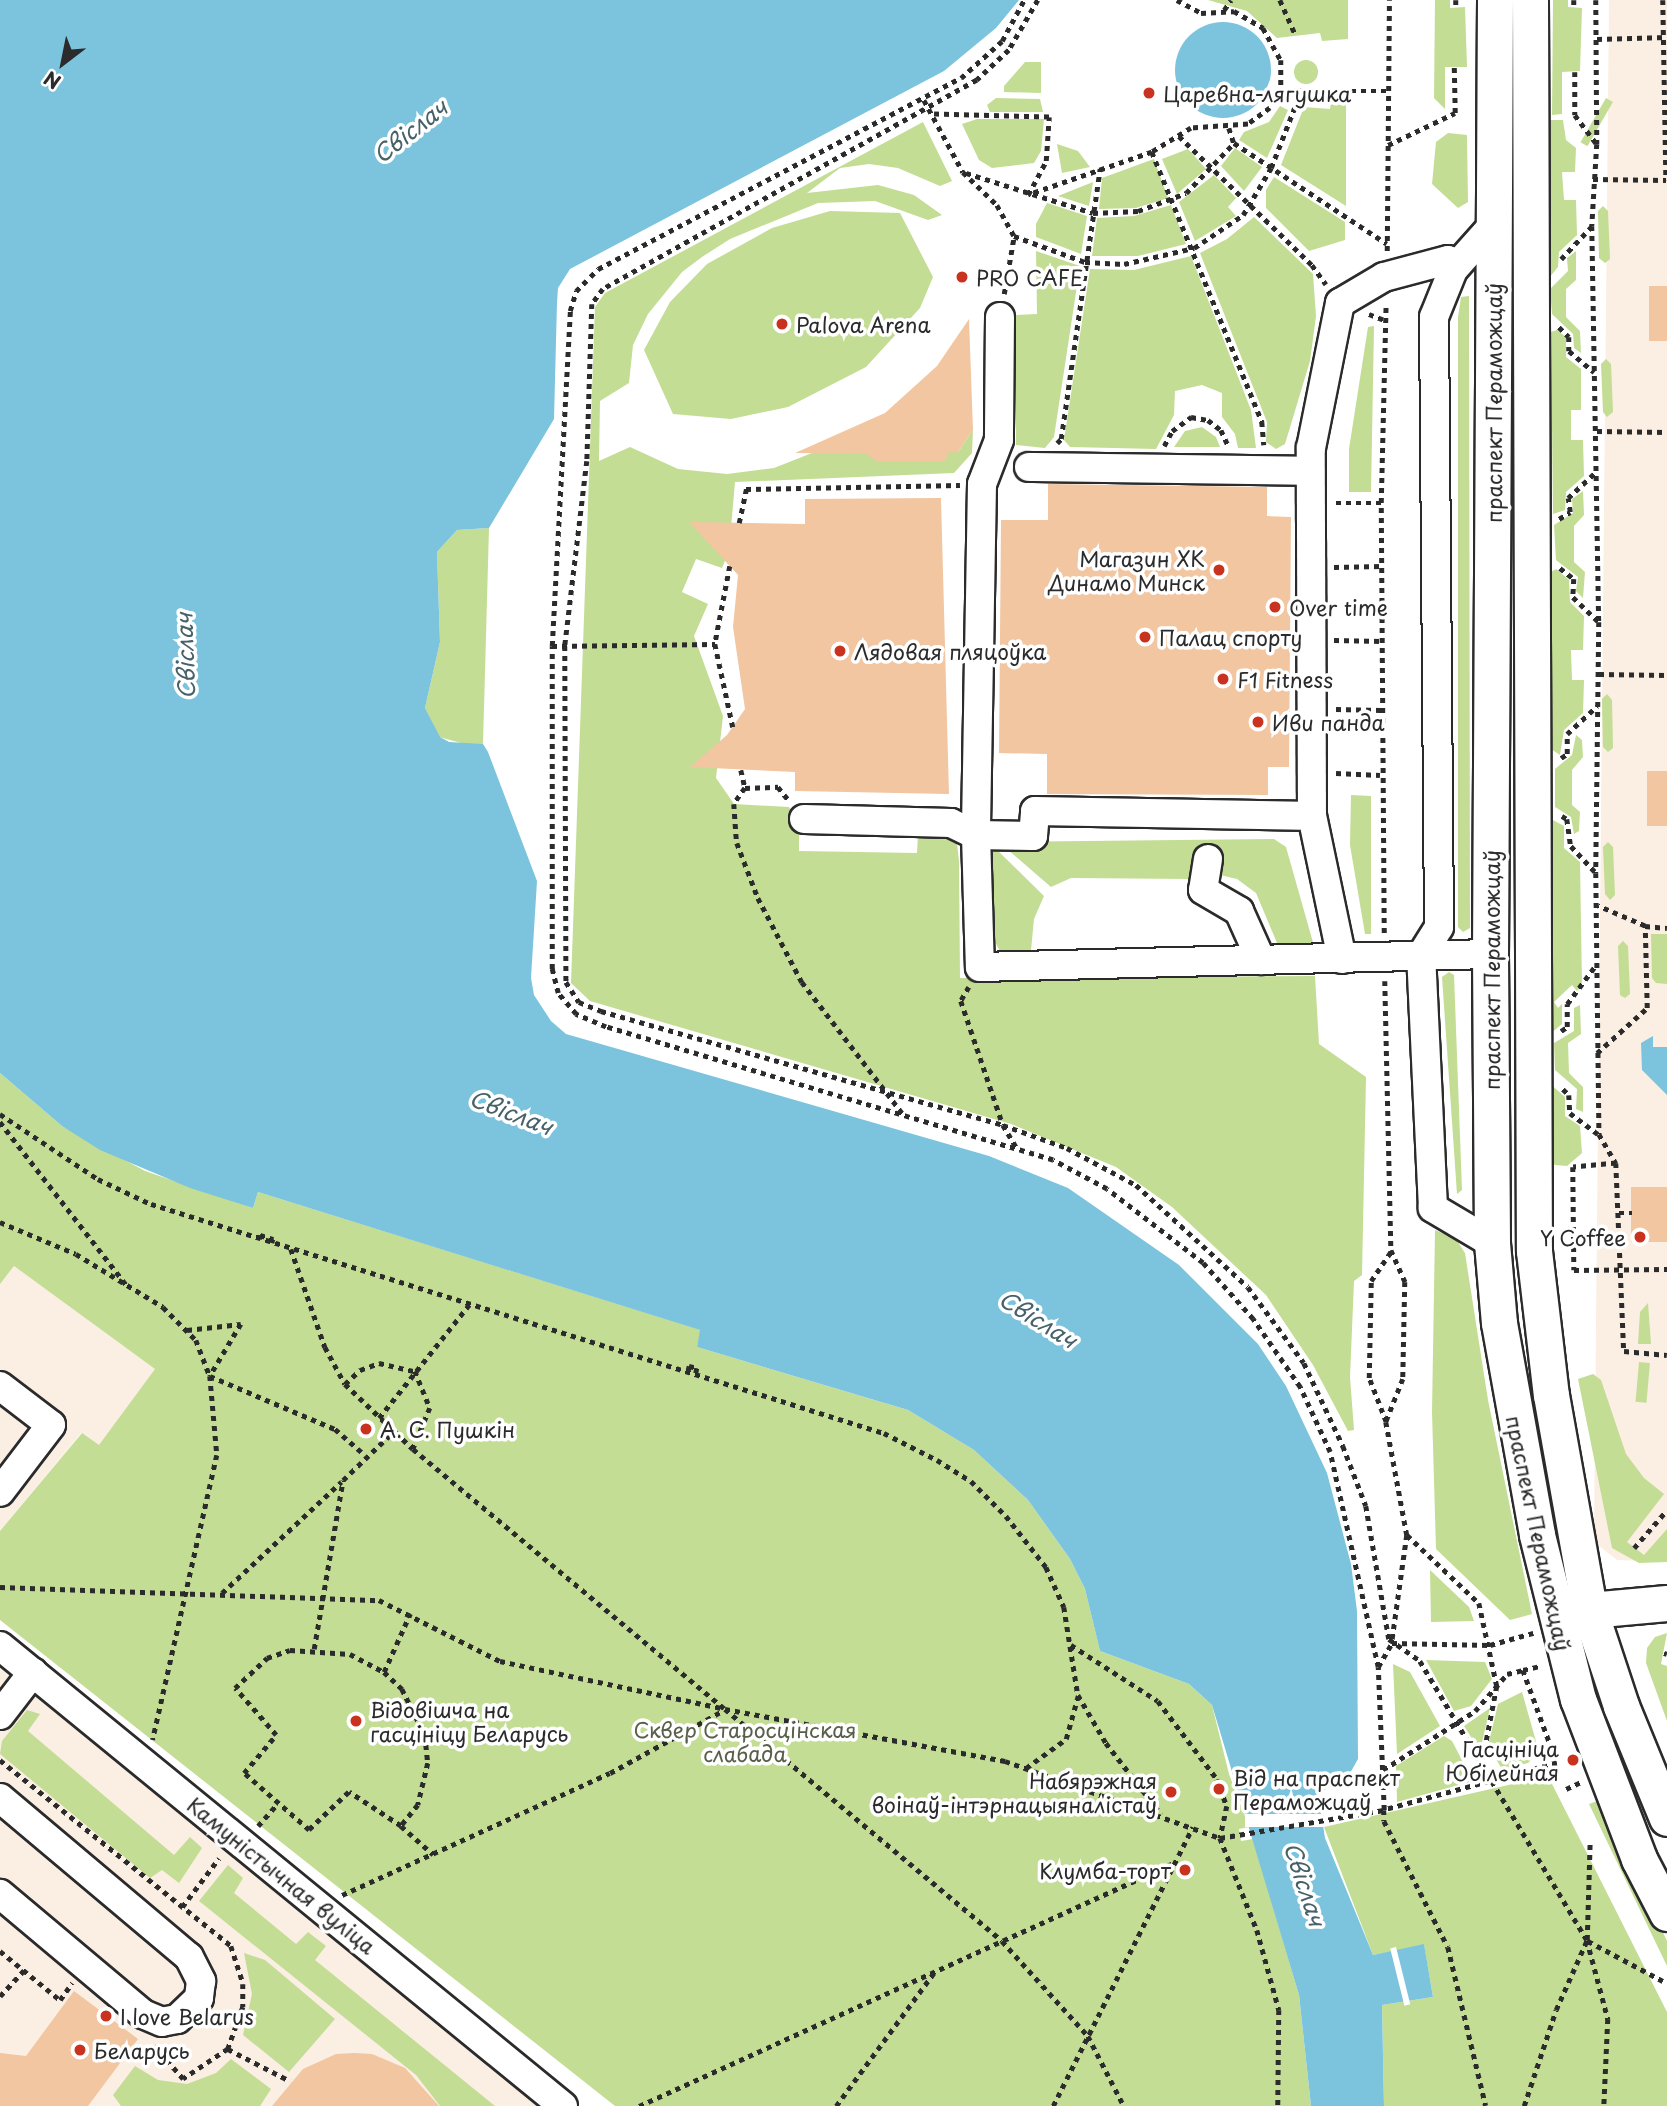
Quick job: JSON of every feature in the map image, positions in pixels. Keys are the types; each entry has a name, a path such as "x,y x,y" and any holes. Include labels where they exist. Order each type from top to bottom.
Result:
{"main road":[{"name":"праспект Пераможцаў","path":"1494,0 1490,954 1492,1243 1513,1416 1546,1623 1639,1859 1667,1913"},
{"name":"праспект Пераможцаў","path":"1530,0 1534,1251 1551,1395 1589,1609 1622,1706 1667,1818"},
{"path":"1546,1623 1589,1609 1667,1603"}],"street":[{"path":"1492,1243 1433,1208 1420,956 1439,926 1434,317 1453,270 1494,224"},
{"path":"1342,959 1312,816 1312,568 1309,471 1340,303 1384,277 1448,260 1453,270"},
{"path":"1000,317 999,439 982,485 976,835 980,967 1490,954"},
{"path":"1029,467 1231,472 1309,471"},
{"path":"804,819 951,822 976,835 1033,835 1035,811 1312,816"},
{"path":"1208,859 1203,890 1239,911 1261,960"},
{"path":"0,1386 51,1424 0,1492"},
{"name":"Камуністычная вуліца","path":"0,1646 564,2106"},
{"path":"0,1714 33,1672"},
{"path":"0,1798 190,1957 201,1981 199,1998 177,2019 162,2022 143,2014 0,1894"}],"path":[{"path":"1024,0 1002,41 986,59 924,100 598,269 576,291 570,311 552,646 552,970 558,993 576,1014 606,1027 1017,1149 1075,1171 1154,1221 1203,1263 1253,1319 1300,1387 1330,1452 1378,1667 1384,1821 1448,1947 1486,2106"},
{"path":"1038,0 1002,59 929,108 596,296 590,317 587,461 565,646 568,911 564,968 569,994 601,1011 882,1093 1003,1125 1067,1148 1136,1185 1201,1239 1270,1312 1317,1387 1366,1506 1385,1629 1392,1643 1420,1661 1587,1940 1608,2019 1604,2106"},
{"path":"1028,195 1152,152 1191,128 1229,128 1259,118 1280,91 1281,60 1263,28 1234,11 1201,13 1188,2 1177,0"},
{"path":"1224,10 1231,0"},
{"path":"1280,0 1296,36"},
{"path":"1386,1422 1403,1380 1405,1282 1391,1250 1380,775 1381,503 1387,321 1384,277 1388,244 1389,0"},
{"path":"1456,0 1456,8"},
{"path":"1574,0 1574,8"},
{"path":"1596,0 1597,144 1592,226 1600,622 1595,873 1598,906 1599,1134"},
{"path":"1593,179 1666,180 1663,0"},
{"path":"1597,39 1665,37"},
{"path":"1388,145 1455,113 1454,67"},
{"path":"1575,72 1575,115 1597,144"},
{"path":"1280,91 1388,91"},
{"path":"1014,236 1085,262 1149,261 1194,248 1231,226 1251,203 1271,168 1301,91"},
{"path":"924,100 934,114 963,172 997,205 1014,236 1000,317"},
{"path":"934,114 1049,117 1046,161 1028,195"},
{"path":"1229,128 1234,143 1388,244"},
{"path":"1179,136 1312,265 1340,303"},
{"path":"963,172 1015,186 1028,195 1093,213 1138,211 1175,200 1213,168 1234,143"},
{"path":"1152,152 1175,200 1262,422"},
{"path":"1029,467 1061,439 1100,168"},
{"path":"1561,265 1561,257 1592,226"},
{"path":"1557,326 1569,337 1569,351 1595,373"},
{"path":"1156,470 1172,431 1191,417 1209,420 1221,430 1228,444 1231,472"},
{"path":"1597,431 1667,432"},
{"path":"1561,518 1570,512 1568,498 1597,471"},
{"path":"739,523 746,489 982,485"},
{"path":"1311,503 1381,503"},
{"path":"730,566 715,644 733,727"},
{"path":"1312,568 1382,566"},
{"path":"1563,570 1574,579 1573,597 1600,622"},
{"path":"1312,640 1382,641"},
{"path":"552,646 715,644"},
{"path":"1599,674 1667,675"},
{"path":"1567,754 1567,734 1597,706"},
{"path":"1312,709 1381,710"},
{"path":"741,770 745,788 734,804 737,844 758,898 802,982 882,1093 903,1115"},
{"path":"1312,772 1380,775"},
{"path":"745,788 778,788 804,819"},
{"path":"1567,819 1571,846 1595,873"},
{"path":"1598,906 1645,926 1667,928"},
{"path":"1597,1053 1647,1008 1645,926"},
{"path":"1558,1034 1567,1027 1567,1004 1597,964"},
{"path":"980,967 961,1001 1003,1125 1017,1149"},
{"path":"1556,1081 1569,1095 1570,1113 1599,1134 1616,1163 1624,1351 1667,1355"},
{"path":"0,1115 98,1179 151,1204 291,1249 472,1301 884,1433 971,1481 1006,1516 1046,1567 1064,1608 1078,1695 1106,1743 1161,1815"},
{"path":"0,1122 130,1289"},
{"path":"1616,1163 1573,1167 1574,1270 1667,1269"},
{"path":"1618,1213 1632,1213"},
{"path":"0,1222 76,1254 163,1307 187,1330 203,1353 210,1376 217,1455 147,1765"},
{"path":"291,1249 325,1347 345,1384 378,1418 1002,1941 1087,2036 1124,2106"},
{"path":"1378,1667 1392,1643 1407,1535 1386,1422 1369,1378 1371,1280 1391,1250"},
{"path":"378,1418 472,1301"},
{"path":"187,1330 241,1324 210,1376"},
{"path":"345,1384 360,1370 379,1363 415,1371"},
{"path":"413,1449 430,1408 415,1371"},
{"path":"210,1376 335,1429 365,1455"},
{"path":"222,1593 343,1480 365,1455 393,1432"},
{"path":"314,1649 343,1480"},
{"path":"1634,1548 1667,1510"},
{"path":"1407,1535 1479,1603 1497,1686 1482,1765"},
{"path":"0,1587 379,1600 500,1661 725,1709 1026,1768 1220,1838 1384,1810 1556,1763 1523,1670 1507,1674 1457,1723 1382,1770"},
{"path":"384,1671 410,1614"},
{"path":"1392,1643 1490,1645 1546,1623"},
{"path":"1071,1645 1136,1684 1194,1743 1217,1779 1227,1806 1220,1838 1257,1930 1279,2010 1278,2106"},
{"path":"401,1826 418,1805 428,1763 425,1735 413,1706 384,1671 350,1654 314,1649 267,1658 235,1688 276,1735 244,1773 309,1830 349,1792 401,1826 433,1854"},
{"path":"1026,1768 1066,1739 1078,1695"},
{"path":"320,1905 610,1773 725,1709"},
{"path":"1053,2106 1193,1827"},
{"path":"1524,2106 1556,2010 1587,1940 1590,1840"},
{"path":"182,1907 222,1854"},
{"path":"639,2106 1176,1862"},
{"path":"1587,1940 1663,1981"},
{"path":"835,2106 936,1969"},
{"path":"0,1996 24,1970"},
{"path":"228,2049 290,2081"}],"shaded area":[{"path":"1609,0 1667,0 1667,1562 1617,1560 1598,1545 1594,1532"},
{"path":"14,1266 155,1369 99,1446 81,1433 0,1531 0,1284"},
{"path":"0,1646 574,2106 0,2106"}],"green space":[{"path":"1208,0 1348,0 1348,39 1322,41 1320,33 1277,38 1247,11"},
{"path":"1435,0 1450,0 1450,8 1465,7 1467,67 1445,67 1445,109 1434,98"},
{"path":"1553,0 1568,0 1568,7 1582,8 1580,71 1562,72 1562,114 1552,115"},
{"path":"1306,60 1315,63 1318,72 1315,81 1306,84 1297,81 1294,72 1297,63"},
{"path":"1025,62 1041,62 1041,93 1004,92 1004,86"},
{"path":"996,98 1040,99 1043,112 990,112 987,105"},
{"path":"1606,98 1613,102 1587,146 1580,142"},
{"path":"1331,101 1346,102 1346,206 1281,165 1304,107 1330,109"},
{"path":"1280,106 1288,110 1267,158 1239,140 1244,132 1269,122"},
{"path":"977,119 1044,119 1041,151 1034,163 992,168 979,160 962,124"},
{"path":"1550,120 1563,120 1566,140 1576,148 1575,172 1562,172 1564,200 1576,200 1577,235 1559,252 1558,267 1549,278"},
{"path":"923,122 952,181 940,186 898,168 869,164 840,168 807,193 878,185 914,195 942,215 928,220 875,201 818,203 730,239 702,257 682,272 648,314 633,345 629,383 600,401 599,461 630,447 678,469 727,474 774,468 822,449 958,452 973,430 972,453 954,473 735,482 729,551 722,568 696,559 682,592 708,604 694,636 723,716 716,778 734,804 789,807 799,823 799,851 917,853 918,834 944,833 957,844 959,861 960,978 1315,976 1319,1044 1366,1077 1362,1275 1354,1281 1350,1377 1354,1430 1348,1431 1313,1365 1266,1295 1172,1207 1116,1167 1011,1124 590,1001 571,983 595,307 605,293"},
{"path":"1448,133 1467,135 1468,202 1458,208 1432,184 1436,142"},
{"path":"1057,144 1078,151 1090,167 1062,173"},
{"path":"1235,148 1262,167 1244,191 1221,166"},
{"path":"1188,149 1206,169 1177,194 1162,159"},
{"path":"1154,159 1168,198 1136,208 1099,209 1102,178"},
{"path":"1214,175 1236,198 1228,207 1236,216 1195,241 1179,202"},
{"path":"1274,177 1345,222 1345,240 1309,251 1266,208 1266,190"},
{"path":"1093,182 1089,206 1058,196"},
{"path":"1047,203 1087,216 1081,254 1036,237 1036,224"},
{"path":"1171,205 1186,244 1138,256 1092,256 1097,218 1134,216"},
{"path":"1603,206 1608,211 1610,259 1605,263 1599,258 1598,211"},
{"name":"Palova Arena","path":"830,211 900,213 933,277 920,308 866,367 788,407 731,419 673,414 644,350 670,302 707,264 772,228"},
{"path":"1254,217 1313,274 1316,316 1310,361 1285,444 1276,449 1266,442 1267,422 1200,253 1227,239"},
{"path":"1036,251 1080,266 1054,437 1045,448 1016,445 1016,315 1037,314"},
{"path":"1576,251 1576,280 1566,289 1566,317 1580,331 1581,353 1574,348 1573,334 1552,314 1550,289 1568,271 1567,258"},
{"path":"1191,256 1251,410 1256,448 1238,448 1235,434 1222,417 1222,393 1202,385 1175,391 1174,415 1156,449 1070,447 1064,440 1090,269 1134,270"},
{"path":"1469,296 1470,928 1463,932 1458,927 1458,317 1461,297"},
{"path":"1374,326 1371,492 1349,492 1349,449 1368,327"},
{"path":"1557,330 1566,337 1566,357 1581,369 1581,410 1571,410 1571,440 1583,440 1584,476 1566,492 1565,510 1553,514 1551,332"},
{"path":"1606,359 1611,364 1613,412 1607,417 1603,412 1601,364"},
{"path":"1202,427 1216,437 1220,447 1174,447 1185,431"},
{"path":"1583,491 1584,515 1574,526 1574,562 1585,572 1583,598 1576,591 1578,577 1556,560 1554,525 1573,513 1572,499"},
{"path":"489,528 483,744 476,747 439,737 425,708 440,642 437,552 457,530"},
{"path":"1556,569 1569,580 1570,602 1584,616 1583,650 1571,650 1572,680 1584,680 1583,713 1564,730 1560,755 1551,749 1551,572"},
{"path":"1607,694 1612,700 1613,748 1608,752 1603,747 1602,699"},
{"path":"1576,735 1582,740 1583,757 1572,770 1572,805 1580,812 1579,831 1574,834 1571,817 1555,807 1555,769 1572,755"},
{"path":"1351,795 1371,796 1371,934 1365,934 1350,845"},
{"path":"1551,819 1564,826 1564,848 1580,862 1582,986 1577,991 1572,985 1554,1002 1558,1008 1562,1004 1562,1024 1550,1034"},
{"path":"1274,839 1286,847 1314,946 1277,943 1256,893 1237,879 1220,875 1208,859 1191,859 1191,879 1071,878 1051,887 999,842"},
{"path":"1608,842 1613,847 1615,895 1610,900 1605,894 1603,847"},
{"path":"996,849 1044,896 1034,919 1031,950 1023,955 1001,953 993,938 991,853"},
{"path":"1651,934 1667,934 1667,984 1656,983 1652,978"},
{"path":"1623,941 1628,946 1630,994 1625,998 1620,995 1618,946"},
{"path":"1449,972 1454,975 1462,1190 1457,1194 1442,977"},
{"path":"1580,1005 1581,1034 1568,1043 1569,1073 1583,1087 1583,1112 1576,1109 1577,1089 1555,1070 1554,1043 1574,1031 1574,1008"},
{"name":"Сквер Старосцінская слабада","path":"0,1073 62,1126 145,1171 253,1208 258,1192 701,1330 697,1347 908,1410 974,1450 1028,1500 1070,1559 1085,1589 1100,1651 1189,1684 1212,1705 1229,1774 1249,1827 1239,1829 1241,1841 1253,1839 1299,1995 1311,2106 615,2106 0,1620 0,1531 82,1433 99,1445 155,1369 14,1266 0,1284"},
{"path":"1548,1082 1565,1097 1565,1116 1580,1126 1582,1153 1567,1166 1555,1165 1549,1159"},
{"path":"1435,1230 1456,1239 1465,1253 1488,1400 1532,1614 1510,1620 1436,1549 1432,1412"},
{"path":"1648,1303 1651,1344 1638,1344 1640,1312"},
{"path":"1639,1362 1650,1363 1646,1403 1636,1402"},
{"path":"1593,1374 1601,1380 1626,1454 1644,1478 1664,1494 1627,1542 1644,1555 1667,1529 1667,1562 1639,1563 1612,1548 1578,1379"},
{"path":"1430,1570 1469,1607 1474,1621 1431,1622"},
{"path":"1667,1633 1661,1664 1667,1666 1667,1721 1646,1663 1647,1648 1655,1637"},
{"path":"1426,1660 1485,1662 1492,1679 1471,1706 1454,1711"},
{"path":"1393,1664 1410,1672 1440,1726 1397,1754"},
{"path":"1522,1692 1539,1752 1528,1763 1502,1769 1488,1746 1498,1704"},
{"path":"1490,1708 1480,1751 1464,1726"},
{"path":"27,1710 40,1714 28,1731 174,1855 190,1837 202,1848 179,1883 162,1870 150,1878 0,1754 2,1741"},
{"path":"1444,1736 1452,1741 1473,1781 1397,1802 1396,1766"},
{"path":"1548,1776 1667,2012 1667,2106 1384,2106 1382,2005 1433,1997 1424,1945 1373,1955 1324,1827"},
{"path":"1600,1800 1667,1941 1667,1966 1589,1804"},
{"path":"228,1865 243,1878 234,1893 296,1944 308,1932 326,1946 315,1960 495,2106 440,2106 416,2075 199,1901"},
{"path":"244,1953 265,1960 335,2019 289,2072 243,2035 252,1994"},
{"path":"231,2059 271,2089 260,2106 121,2106 113,2095 135,2066 158,2080 187,2084 216,2073"}],"water":[{"name":"Свіслач","path":"0,0 1019,0 996,28 944,71 570,269 558,288 554,419 489,528 457,530 437,552 440,642 425,708 440,737 449,742 483,744 488,752 537,881 531,978 534,995 551,1021 566,1034 989,1156 1068,1188 1179,1265 1258,1344 1286,1386 1327,1473 1351,1564 1357,1611 1358,1759 1349,1775 1318,1794 1325,1838 1373,1955 1424,1944 1433,1997 1382,2005 1384,2106 1311,2106 1299,1995 1212,1705 1189,1684 1100,1651 1085,1589 1070,1559 1028,1500 974,1450 908,1410 697,1347 700,1330 258,1192 253,1208 190,1188 100,1150 62,1126 0,1073"},
{"path":"1223,22 1241,26 1257,36 1267,52 1271,70 1267,88 1257,104 1241,114 1223,118 1205,114 1189,104 1179,88 1175,70 1179,52 1189,36 1205,26"},
{"path":"1653,1036 1653,1047 1667,1047 1667,1095 1642,1070 1641,1043"}],"pier":[{"path":"1245,1814 1324,1814 1324,1827 1245,1827"},
{"path":"1396,1947 1410,2004 1404,2006 1390,1948"}],"building":[{"path":"1649,286 1667,286 1667,341 1649,341"},
{"path":"969,319 973,430 958,452 947,453 946,461 876,461 866,454 795,453 885,413 937,366"},
{"name":"Палац спорту","path":"1048,484 1267,487 1267,516 1291,517 1289,767 1268,767 1268,795 1047,794 1047,754 999,753 1001,520 1048,520"},
{"name":"Лядовая пляцоўка","path":"941,498 949,794 795,791 795,772 690,767 727,735 745,709 733,627 738,575 689,522 805,524 805,499"},
{"path":"1647,771 1667,771 1667,826 1647,826"},
{"path":"1631,1187 1667,1187 1667,1242 1631,1242"},
{"name":"Беларусь","path":"74,1991 138,2039 88,2106 0,2106 0,2053 26,2056"},
{"path":"336,2054 372,2054 405,2068 439,2106 272,2106 303,2069"}],"place":[{"name":"Царевна-лягушка","path":"1149,93"},
{"name":"PRO CAFE","path":"962,277"},
{"name":"Palova Arena","path":"782,324"},
{"name":"Магазин ХК Динамо Минск","path":"1219,570"},
{"name":"Over time","path":"1275,607"},
{"name":"Палац спорту","path":"1145,637"},
{"name":"Лядовая пляцоўка","path":"840,651"},
{"name":"F1 Fitness","path":"1223,679"},
{"name":"Иви панда","path":"1258,722"},
{"name":"Y Coffee","path":"1640,1237"},
{"name":"А. С. Пушкін","path":"366,1429"},
{"name":"Відовішча на гасцініцу Беларусь","path":"356,1721"},
{"name":"Гасцініца Юбілейная","path":"1573,1760"},
{"name":"Від на праспект Пераможцаў","path":"1219,1789"},
{"name":"Набярэжная воінаў-інтэрнацыяналістаў","path":"1171,1792"},
{"name":"Клумба-торт","path":"1185,1870"},
{"name":"I love Belarus","path":"106,2016"},
{"name":"Беларусь","path":"80,2050"}]}
